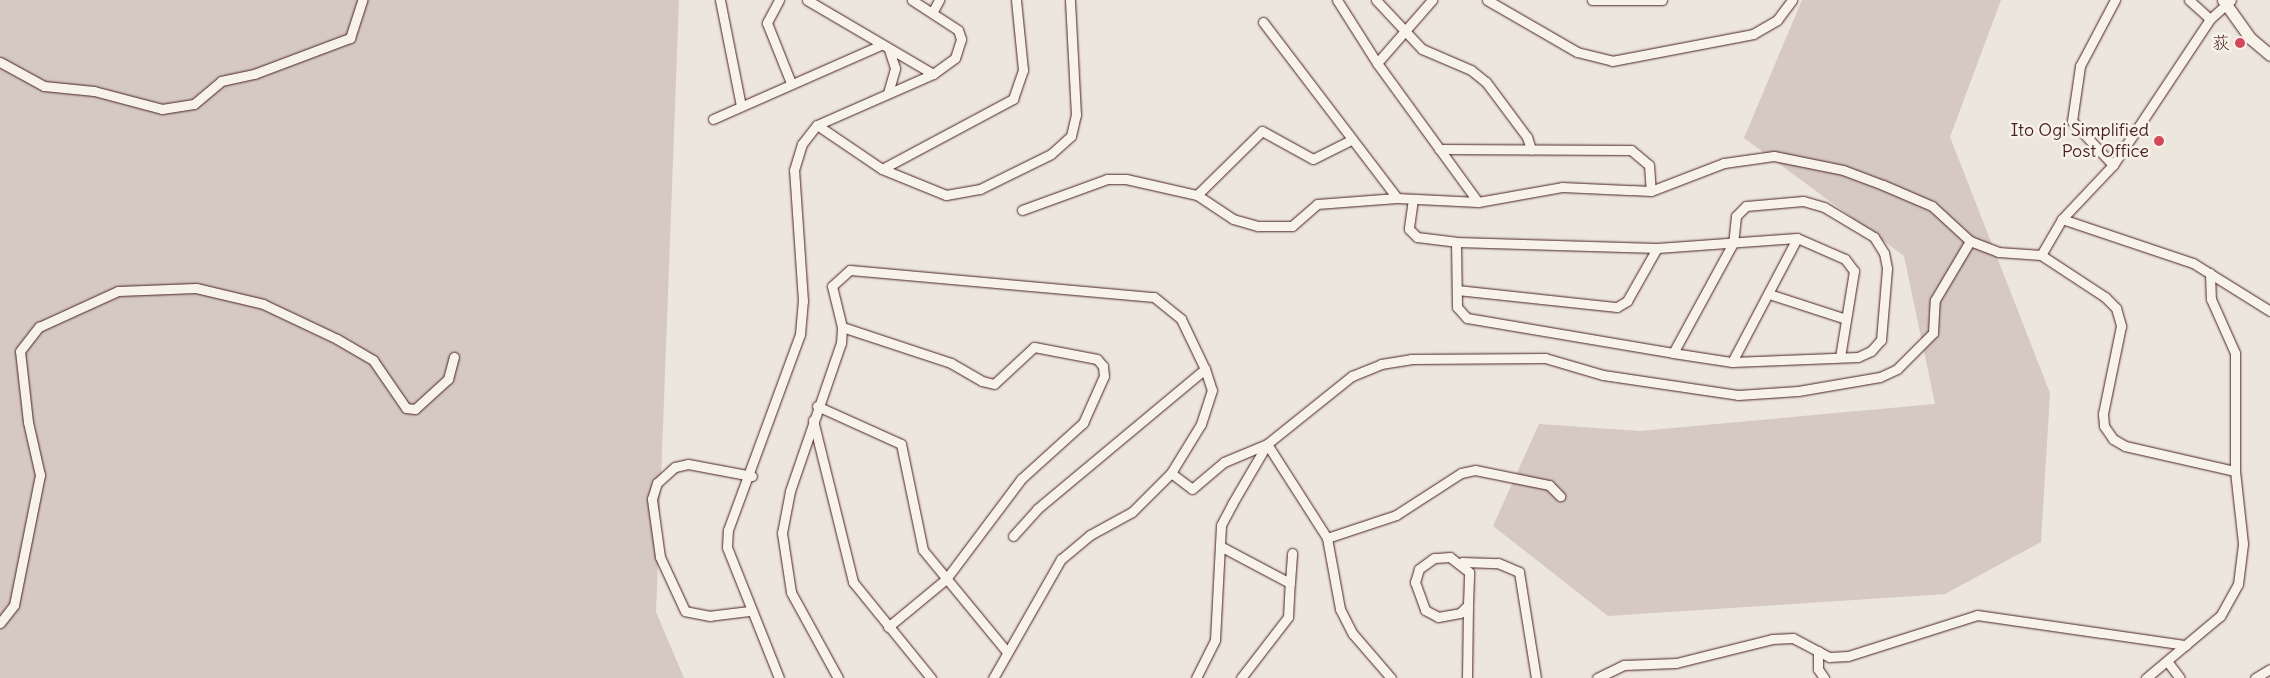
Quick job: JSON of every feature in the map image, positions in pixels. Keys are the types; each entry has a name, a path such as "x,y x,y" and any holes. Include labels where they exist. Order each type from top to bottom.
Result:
{"main road":[{"path":"2226,2 2270,55"}],"street":[{"path":"0,62 44,86 94,91 162,109 186,105 221,81 254,74 350,38 362,0"},
{"path":"720,0 741,106"},
{"path":"779,0 767,23 791,83"},
{"path":"807,0 933,74"},
{"path":"779,678 749,612 727,547 728,530 752,476 800,334 803,301 794,170 802,144 817,125 933,74 955,58 960,39 950,22 912,0"},
{"path":"933,11 939,0"},
{"path":"882,169 1012,100 1023,70 1016,0"},
{"path":"817,125 882,169 946,195 964,194 1061,146 1071,136 1076,115 1070,0"},
{"path":"1337,0 1377,63 1478,202"},
{"path":"1376,0 1422,49 1471,70 1486,82 1527,137 1531,149"},
{"path":"1377,63 1432,0"},
{"path":"1487,0 1577,52 1612,61 1753,34 1777,20 1792,0"},
{"path":"1592,0 1662,0"},
{"path":"2113,165 2072,121 2080,66 2115,0"},
{"path":"2189,0 2210,19"},
{"path":"2041,255 2062,219 2113,165 2210,19 2226,2"},
{"path":"1263,22 1397,198"},
{"path":"713,119 791,83 885,47"},
{"path":"885,47 896,68 888,93"},
{"path":"1197,195 1262,131 1313,160 1351,140"},
{"path":"1439,149 1631,150 1649,165 1651,191"},
{"path":"1022,210 1107,179 1152,182 1197,195 1233,219 1258,226 1292,226 1317,204 1397,198 1478,202 1562,187 1651,191 1724,163 1774,156 1799,160 1843,170 1932,206 1970,241 1998,252 2041,255 2116,308 2121,326 2103,414 2104,426 2113,438 2125,446 2235,470"},
{"path":"1413,199 1409,229 1417,237 1456,242 1657,248 1797,238 1845,259 1854,271 1840,357"},
{"path":"1456,242 1457,307 1467,318 1674,353 1732,362 1858,357 1881,340 1887,268 1874,237 1844,218 1803,201 1746,206 1736,216 1733,243 1674,353"},
{"path":"2062,219 2210,272 2270,311"},
{"path":"1732,362 1797,238"},
{"path":"1172,473 1192,489 1224,462 1267,444 1352,376 1381,364 1412,359 1545,358 1604,375 1738,395 1798,391 1880,378 1897,369 1933,333 1935,300 1970,241"},
{"path":"1457,290 1616,307 1627,302 1657,248"},
{"path":"838,678 791,592 782,533 817,406 841,343 842,327 832,286 850,270 1126,292 1154,297 1170,307 1181,319 1205,369 1212,390 1210,402 1172,473 1132,512 1071,547 1006,652 993,678"},
{"path":"2146,678 2220,616 2238,584 2244,544 2235,470 2236,353 2211,299 2210,272"},
{"path":"0,624 14,605 40,475 28,422 20,351 39,328 118,292 196,288 263,304 337,339 373,360 406,408 415,409 448,379 454,357"},
{"path":"1769,294 1846,319"},
{"path":"842,327 952,363 994,384 1034,347 1097,359 1103,366 1104,376 1083,423 1021,479 946,579 888,627"},
{"path":"1013,536 1037,509 1205,369"},
{"path":"817,406 901,444 922,550 1006,652"},
{"path":"813,420 853,582 931,678"},
{"path":"1267,444 1327,538 1340,609 1363,650 1391,678"},
{"path":"1196,678 1215,640 1221,526 1267,444"},
{"path":"749,612 710,616 685,610 660,556 652,499 657,483 682,466 752,476"},
{"path":"1327,538 1396,515 1461,473 1476,470 1548,485 1560,496"},
{"path":"1220,546 1290,583"},
{"path":"1240,678 1288,617 1292,553"},
{"path":"1468,605 1460,613 1438,617 1425,610 1415,582 1419,569 1434,558 1450,557 1462,562 1498,563 1519,572 1536,678"},
{"path":"1462,562 1469,572 1467,678"},
{"path":"1597,678 1624,665 1676,663 1748,642 1793,638 1828,657 1848,656 1977,615 2186,645"},
{"path":"1818,651 1818,669 1824,678"},
{"path":"2167,661 2180,678"},
{"path":"2256,678 2270,670"}],"shaded area":[{"path":"0,0 679,0 656,612 684,678 0,678"},
{"path":"1802,0 2001,0 1950,137 2050,393 2041,542 1945,594 1608,616 1493,526 1539,424 1640,431 1935,404 1904,256 1744,138"}],"place":[{"name":"荻","path":"2240,43"},
{"name":"Ito Ogi Simplified Post Office","path":"2159,141"}]}
